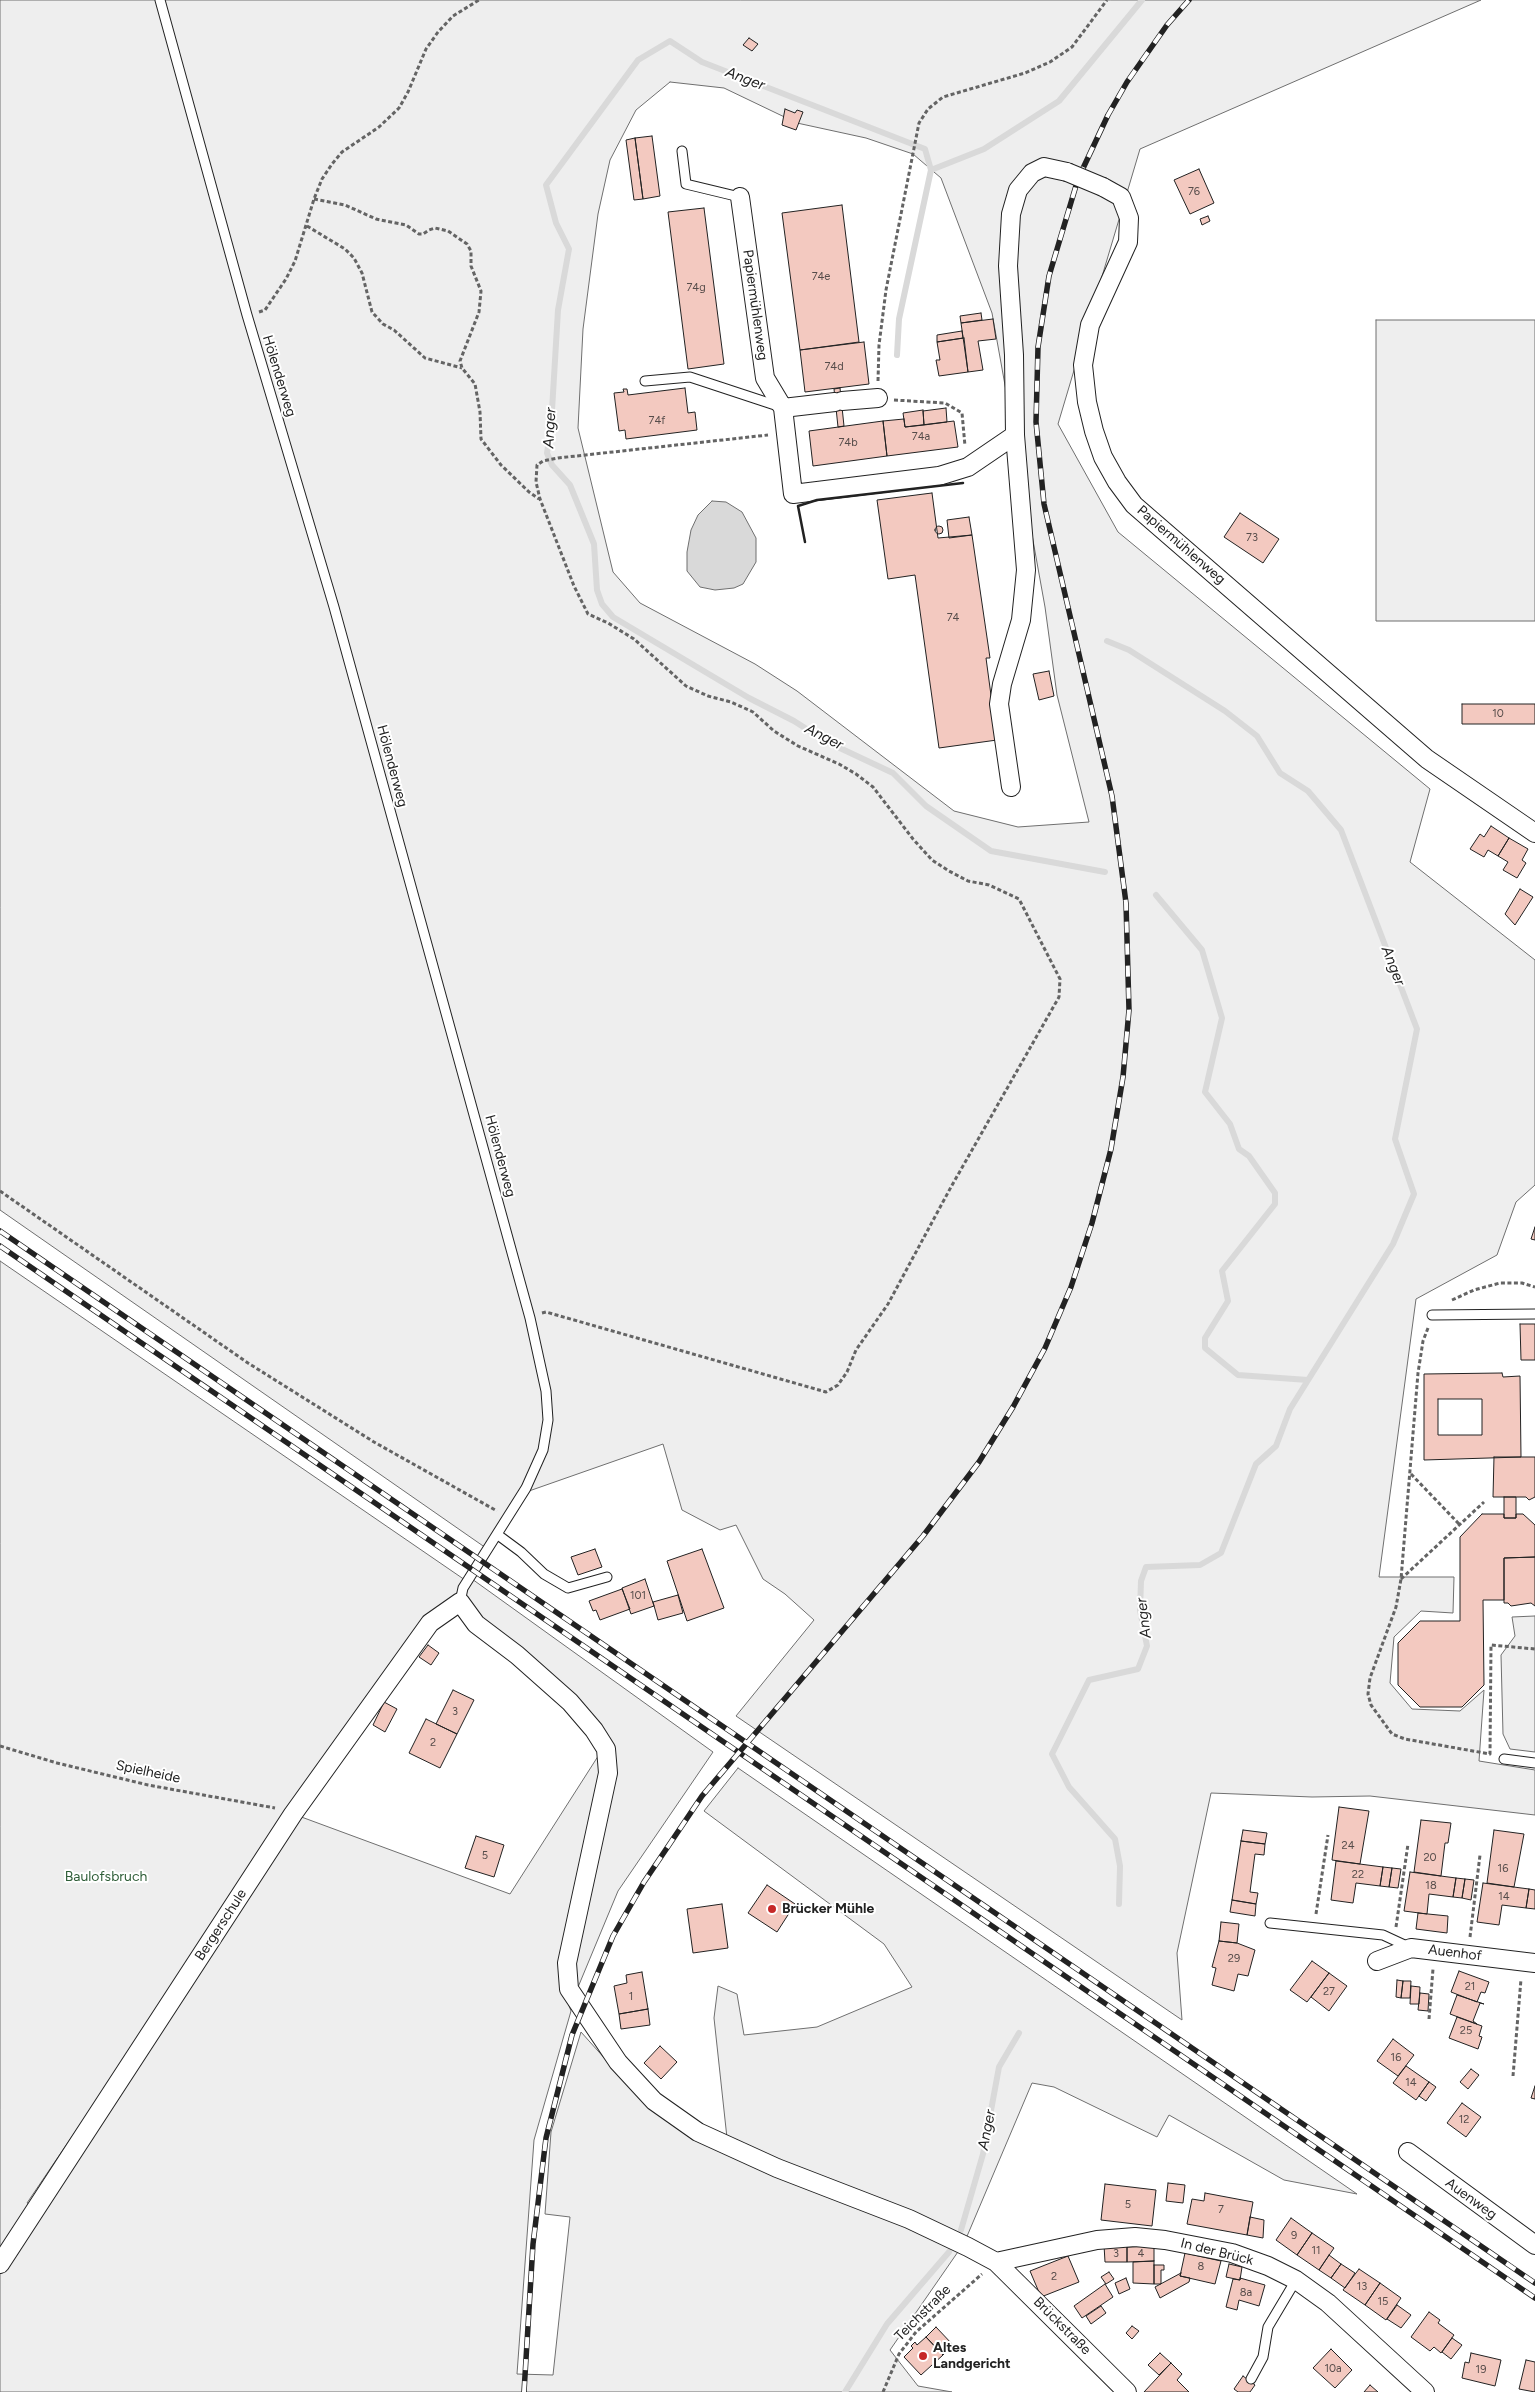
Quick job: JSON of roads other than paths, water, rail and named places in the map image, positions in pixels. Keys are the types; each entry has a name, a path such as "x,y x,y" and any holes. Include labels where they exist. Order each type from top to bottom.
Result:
{"street":[{"name":"Papiermühlenweg","path":"1011,787 998,704 1021,620 1026,570 1015,435 1014,355 1008,266 1011,214 1018,190 1032,173 1044,167 1067,172 1103,187 1121,197 1129,218 1128,242 1090,325 1083,365 1087,402 1094,431 1102,457 1117,482 1134,505 1426,758 1535,833"},
{"name":"Papiermühlenweg","path":"740,197 765,378 783,408 793,494 940,476 968,467 1015,435"},
{"path":"783,408 878,398"},
{"path":"460,1602 476,1624 517,1655 570,1702 594,1730 606,1749 608,1773 567,1963 569,1989 618,2062 654,2101 698,2132 777,2168 909,2219 996,2262"},
{"name":"Bergerschule","path":"0,2264 293,1814 430,1623 460,1602"},
{"name":"Auenhof","path":"1378,1961 1411,1948 1529,1962"},
{"name":"Auenweg","path":"1408,2152 1535,2245"},
{"name":"In der Brück","path":"996,2262 1097,2240 1135,2237 1165,2240 1232,2253 1268,2266 1296,2280 1328,2302 1424,2392"},
{"name":"Brückstraße","path":"996,2262 1127,2392"}],"lane":[{"name":"Hölenderweg","path":"160,0 247,315 334,607 530,1318 546,1391 548,1420 543,1450 526,1488 463,1588 460,1602"},
{"path":"682,151 686,184 740,197"},
{"path":"645,381 690,377 783,408"},
{"path":"1432,1315 1535,1314"},
{"path":"498,1535 521,1552 544,1574 568,1588 607,1577"},
{"path":"1504,1759 1535,1763"},
{"path":"1270,1924 1383,1935 1411,1948"},
{"path":"1251,2379 1263,2357 1268,2326 1296,2280"}],"waterway":[{"name":"Anger","path":"931,170 984,149 1059,101 1142,0"},
{"name":"Anger","path":"897,355 899,319 931,170 925,149 702,62 670,41 638,60 546,185 556,223 569,249 558,310 551,427 547,453 552,465 570,485 594,544 597,590 602,604 613,617 749,698 794,721 827,742 893,773 926,806 991,851 1105,872"},
{"name":"Anger","path":"1107,641 1129,650 1225,711 1257,736 1280,773 1308,791 1341,830 1417,1029 1395,1139 1414,1194 1393,1244 1290,1409 1276,1446 1256,1464 1221,1553 1200,1565 1146,1567 1141,1581 1140,1610 1147,1646 1138,1669 1089,1680 1052,1754 1069,1787 1115,1839 1120,1866 1119,1904"},
{"name":"Anger","path":"1156,895 1202,950 1222,1018 1205,1092 1230,1124 1239,1149 1249,1156 1275,1193 1275,1204 1222,1271 1228,1301 1205,1338 1205,1348 1238,1375 1308,1380"},
{"name":"Anger","path":"961,2230 983,2154 999,2067 1019,2033"},
{"name":"Anger","path":"845,2392 887,2324 949,2252"}],"railway":[{"path":"524,2392 533,2244 546,2138 572,2035 613,1936 644,1882 702,1796 923,1536 979,1462 1013,1407 1045,1348 1071,1287 1092,1223 1111,1149 1123,1077 1129,1010 1126,903 1112,796 1044,504 1036,422 1038,347 1049,276 1078,179 1108,115 1127,82 1167,25 1189,0"},
{"path":"0,1231 1535,2283"},
{"path":"0,1246 1535,2298"}],"place":[{"name":"Brücker Mühle","path":"772,1909"},
{"name":"Altes Landgericht","path":"923,2356"}],"park label":[{"name":"Baulofsbruch","path":"106,1877"}]}
